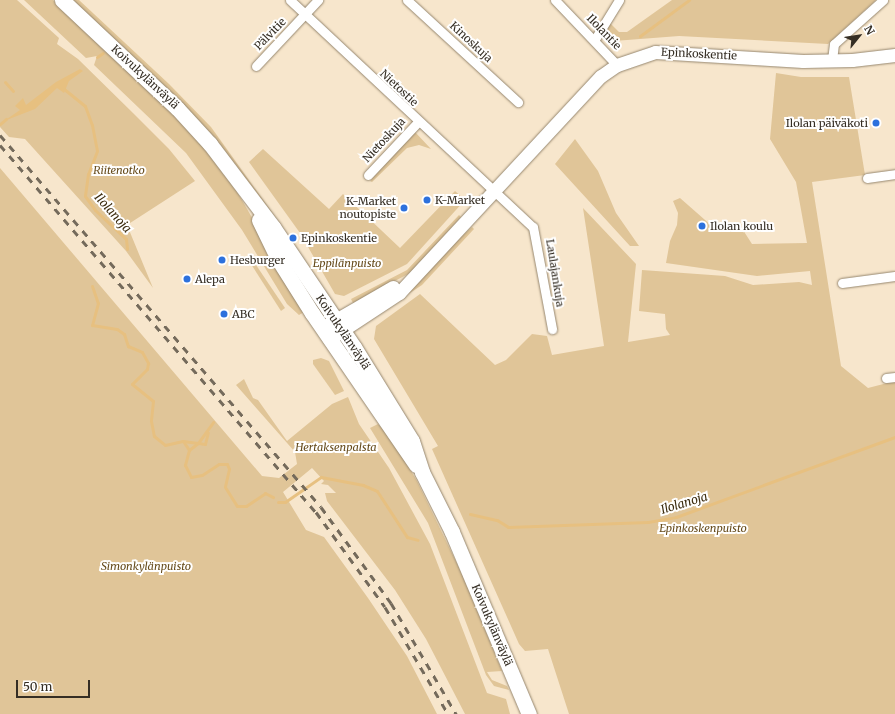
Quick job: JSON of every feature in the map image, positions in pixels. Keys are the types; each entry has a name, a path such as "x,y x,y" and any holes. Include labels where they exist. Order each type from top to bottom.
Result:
{"main road":[{"name":"Koivukylänväylä","path":"62,0 194,126 273,228 339,325 412,441 422,472 452,532 530,714"},
{"name":"Koivukylänväylä","path":"250,199 278,259 403,449 422,472"}],"street":[{"name":"Nietostie","path":"290,0 418,122 494,191"},
{"name":"Pälvitie","path":"256,66 318,0"},
{"name":"Kinoskuja","path":"407,0 518,102"},
{"name":"Ilolantie","path":"556,0 595,39 617,65"},
{"path":"595,39 619,0"},
{"path":"832,60 834,44 883,0"},
{"name":"Epinkoskentie","path":"326,334 394,286 407,283 601,76 617,65 655,52 832,60 895,55"},
{"name":"Nietoskuja","path":"368,175 418,122"},
{"path":"867,178 895,174"},
{"name":"Laulajankuja","path":"494,191 536,233 552,329"},
{"path":"842,283 895,276"}],"green space":[{"name":"Riitenotko","path":"0,0 17,0 59,38 57,44 78,59 133,113 169,149 195,181 127,225 153,288 126,251 25,139 9,137 0,127"},
{"path":"24,0 53,0 191,131 232,183 306,311 299,315 287,304 242,230 186,153 94,65 97,56 86,58"},
{"path":"70,0 79,0 169,84 211,127 284,229"},
{"path":"672,0 876,0 828,44 679,36 614,41 604,36 610,23 619,32 627,32"},
{"name":"Epinkoskenpuisto","path":"776,73 801,77 849,77 865,175 812,182 841,366 868,388 895,381 895,714 569,714 548,649 525,651 519,644 432,449 438,446 374,339 376,326 420,294 495,365 506,360 532,334 547,336 552,355 604,346 583,208 636,264 628,342 670,335 666,329 665,314 639,311 642,270 725,276 753,285 799,282 812,285 810,271 757,276 666,263 670,241 677,225 678,213 673,201 680,198 713,227 743,230 752,244 807,243 796,182 770,139"},
{"path":"415,132 431,149 419,145 407,148 372,182 370,181"},
{"path":"575,139 598,171 616,213 639,246 630,246 555,164"},
{"name":"Eppilänpuisto","path":"263,149 329,209 343,194 400,248 455,191 465,200 407,264 344,296 335,294 300,233 249,162"},
{"name":"Simonkylänpuisto","path":"0,168 262,476 279,478 297,464 295,452 236,385 244,379 253,398 258,400 287,441 332,404 348,397 359,424 389,468 430,544 487,693 506,699 510,714 465,714 426,639 395,590 327,501 325,493 336,493 328,485 321,484 324,481 312,468 283,492 306,530 324,537 368,598 407,656 437,714 0,714"},
{"path":"459,215 461,217 410,273 353,303 351,299 407,270"},
{"path":"472,227 474,229 422,285 372,318"},
{"path":"254,262 285,308 281,311 251,264"},
{"path":"321,358 329,361 344,391 335,395 313,364 313,360"},
{"path":"378,424 391,438 417,481 463,576 502,671 487,672 492,680 507,686 509,690 494,686 486,675 428,523 370,428"}],"shaded area":[{"path":"80,69 83,71 69,81 64,93 57,88 35,109 4,121 20,110 15,106 23,98 26,105 56,82"}],"waterway":[{"path":"640,36 689,0"},
{"path":"97,57 103,53"},
{"path":"5,82 13,91"},
{"name":"Ilolanoja","path":"64,89 85,106 92,125 97,151 88,174 85,196 95,210 126,239 127,249"},
{"name":"Ilolanoja","path":"0,124 6,119"},
{"name":"Ilolanoja","path":"92,286 98,303 92,325 117,329 124,334 128,346 142,352 148,363 147,369 132,384 153,401 151,421 154,436 165,445 183,441 189,450 185,465 191,477 202,475 219,464 227,464 229,469 225,487 237,506 246,506 265,493 273,497"},
{"path":"183,441 198,443 213,422"},
{"path":"189,450 198,443 205,444 208,432"},
{"name":"Ilolanoja","path":"470,514 497,520 508,527 648,522 676,517 895,437"},
{"name":"Ilolanoja","path":"278,502 285,502 321,477 363,485 377,491 407,537 418,540"}],"railway":[{"path":"0,135 321,507 391,603 456,714"},
{"path":"0,145 316,512 385,607 448,714"}],"place":[{"name":"Ilolan päiväkoti","path":"876,123"},
{"name":"K-Market","path":"427,200"},
{"name":"K-Market noutopiste","path":"404,208"},
{"name":"Ilolan koulu","path":"702,226"},
{"name":"Epinkoskentie","path":"293,238"},
{"name":"Hesburger","path":"222,260"},
{"name":"Alepa","path":"187,279"},
{"name":"ABC","path":"224,314"}],"park label":[{"name":"Hertaksenpalsta","path":"336,447"}]}
